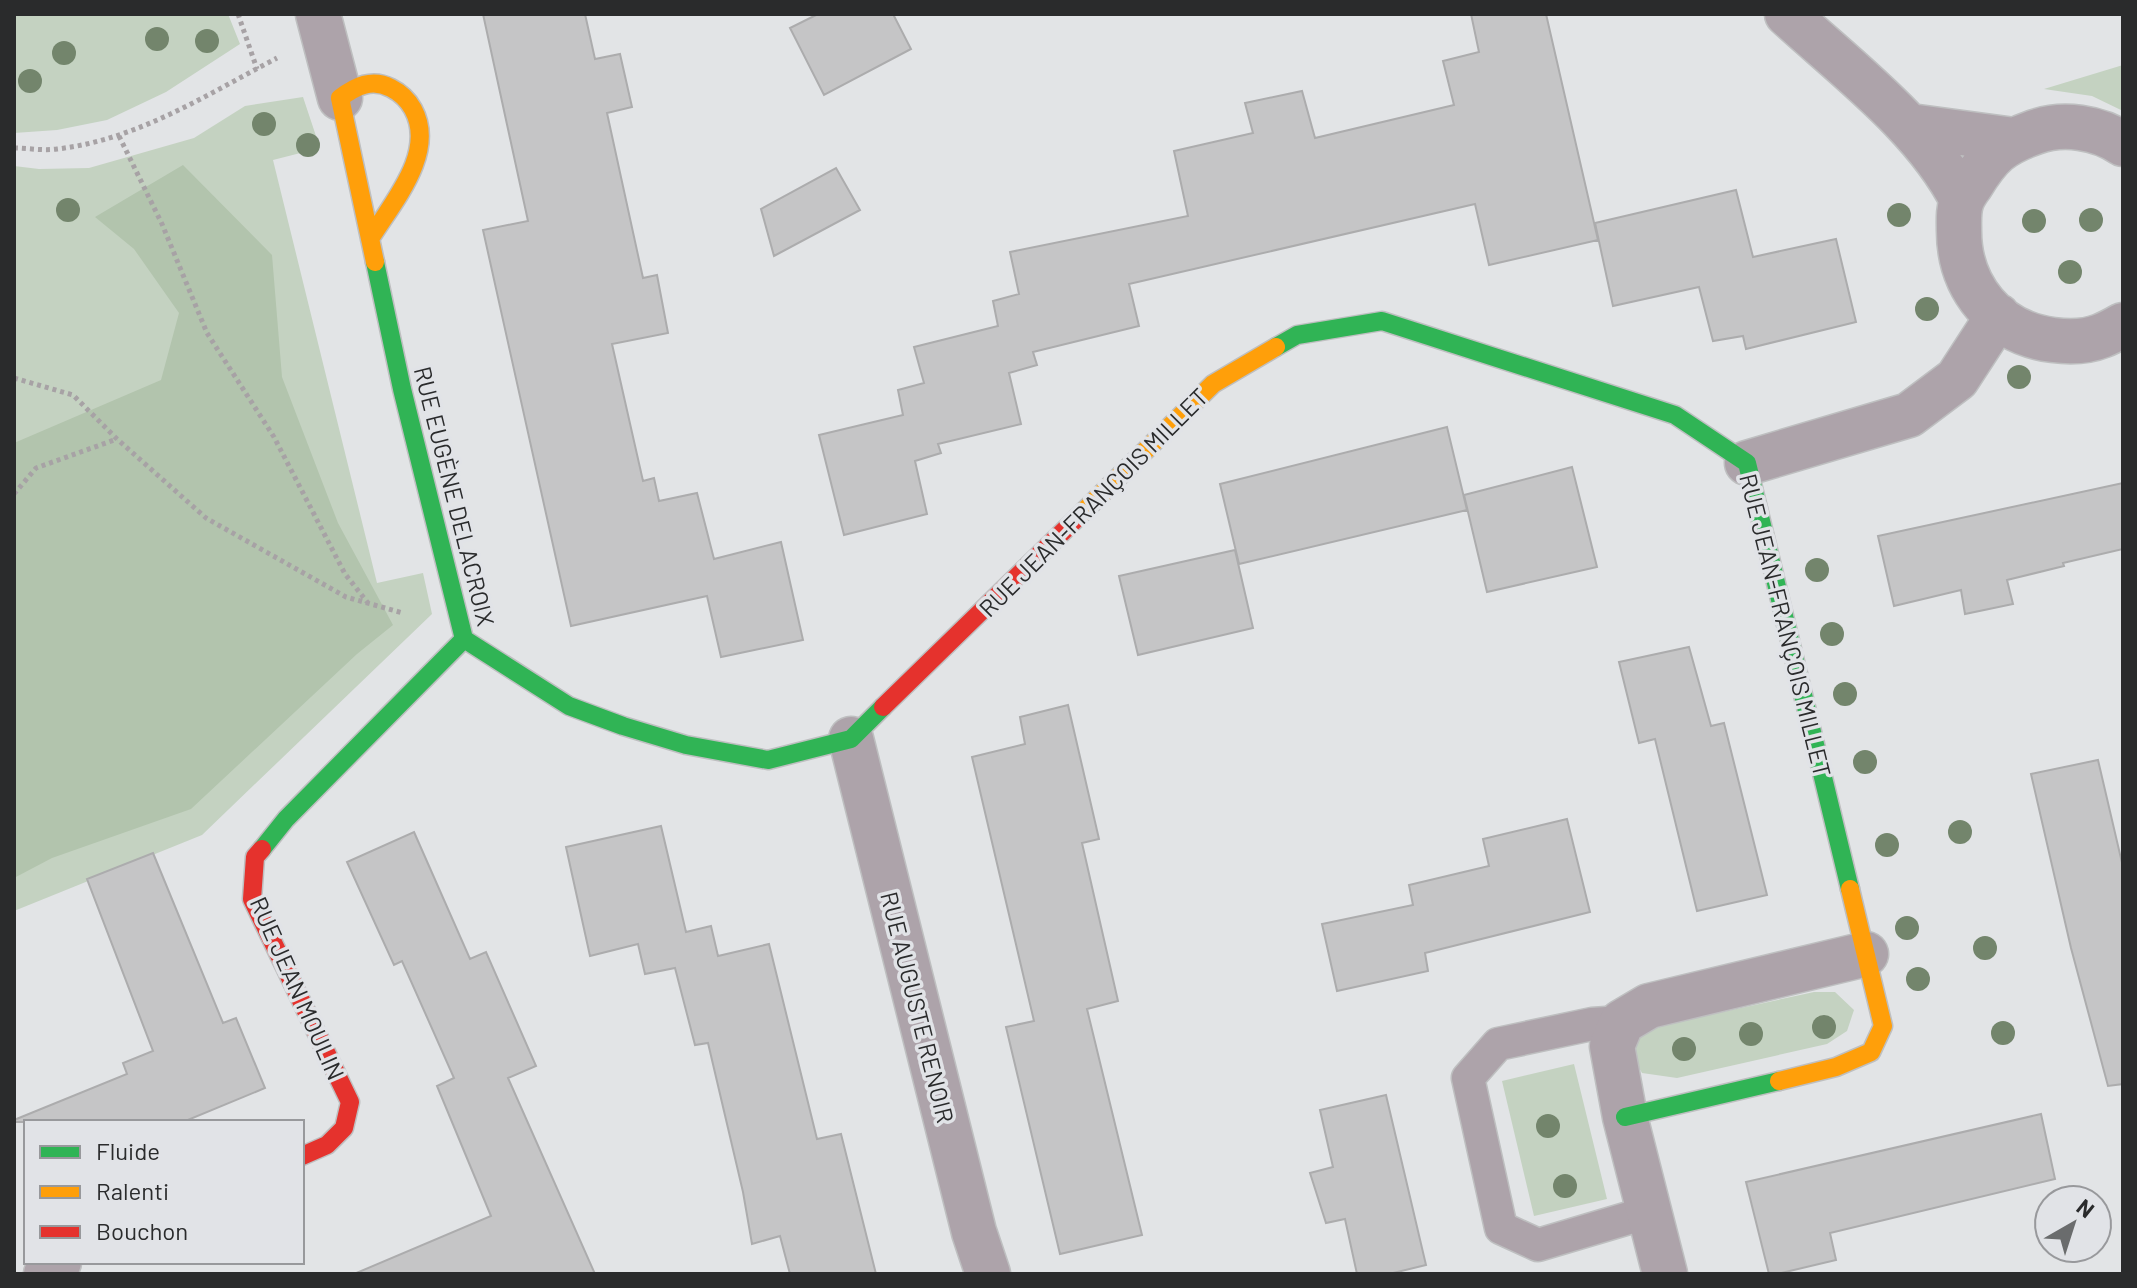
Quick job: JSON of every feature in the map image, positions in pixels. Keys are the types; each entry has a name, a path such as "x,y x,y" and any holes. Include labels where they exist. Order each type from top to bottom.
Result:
{"street":[{"path":"1787,14 1910,126 1951,179 1962,200"},
{"path":"321,24 340,98"},
{"path":"340,98 351,87 369,81 385,83 405,97 418,118 420,144 411,175 370,239"},
{"name":"RUE EUGÈNE DELACROIX","path":"340,98 402,389 464,639 569,706 686,745 768,760 851,739"},
{"path":"1910,126 2014,140"},
{"path":"2123,144 2112,136 2079,127 2046,128 2014,140 1987,160 1962,200 1959,217 1959,248 1967,277 1983,304 2007,325 2036,338 2068,342 2100,337 2123,325"},
{"path":"1747,463 1909,415 1957,379 1998,316"},
{"name":"RUE JEAN-FRANÇOIS MILLET","path":"851,739 1213,384 1297,335 1382,321 1675,415 1747,463 1883,1026 1871,1052 1836,1067 1625,1117"},
{"name":"RUE JEAN MOULIN","path":"304,1155 327,1145 344,1128 350,1102 252,899 255,857 286,819 464,639"},
{"name":"RUE AUGUSTE RENOIR","path":"851,739 974,1232 988,1274"},
{"path":"1665,1274 1625,1117 1612,1046 1622,1022 1649,1006 1866,954"}],"lane":[{"path":"1622,1022 1592,1024 1498,1044 1468,1078 1501,1228 1538,1245 1649,1212"}],"path":[{"path":"238,14 257,69"},
{"path":"14,148 55,150 119,136 257,69 321,24"},
{"path":"119,136 162,224 207,333 274,437 345,574 368,603"},
{"path":"14,378 73,395 117,439 206,518 346,597 413,615 464,639"},
{"path":"14,494 36,468 117,439"}],"green space":[{"path":"14,14 228,14 240,44 166,92 107,120 57,130 14,133"},
{"path":"2123,65 2123,111 2092,96 2044,89"},
{"path":"303,97 320,148 273,160 377,583 423,573 432,614 202,835 14,911 14,166 89,168 194,138 245,106"},
{"path":"183,165 272,255 282,377 338,523 393,625 357,654 191,809 52,858 14,878 14,443 161,380 179,313 134,249 95,217"},
{"path":"1814,992 1835,992 1854,1010 1847,1031 1827,1044 1677,1078 1642,1073 1632,1055 1640,1037 1663,1025"},
{"path":"1574,1064 1607,1199 1534,1216 1502,1081"}],"building":[{"path":"483,14 585,14 595,59 620,54 632,107 607,113 643,278 657,275 668,333 612,344 643,481 654,478 659,501 697,493 714,559 781,542 803,640 721,657 707,596 571,626 483,230 528,221"},
{"path":"818,14 893,14 911,49 824,95 790,28"},
{"path":"1471,14 1546,14 1598,240 1489,265 1475,204 1129,284 1139,326 1033,352 1037,365 1009,373 1021,424 938,444 941,453 915,461 927,514 844,535 819,435 903,415 898,390 924,383 914,347 998,326 993,301 1019,294 1010,252 1188,216 1174,151 1253,133 1245,103 1302,91 1315,138 1454,105 1443,61 1479,52"},
{"path":"836,168 860,210 774,256 761,209"},
{"path":"1736,190 1753,257 1836,239 1856,322 1746,349 1743,336 1713,341 1699,287 1613,306 1595,223"},
{"path":"1447,427 1467,510 1239,564 1220,484"},
{"path":"1572,467 1597,567 1487,592 1464,495"},
{"path":"2123,483 2123,549 2007,580 2013,604 1965,614 1961,590 1894,606 1878,536"},
{"path":"1235,550 1253,628 1138,655 1119,576"},
{"path":"1689,647 1711,726 1724,723 1767,895 1697,911 1655,739 1639,743 1619,662"},
{"path":"1068,705 1099,839 1082,843 1118,1001 1087,1009 1142,1235 1060,1254 1006,1027 1034,1021 972,757 1025,744 1020,717"},
{"path":"2098,760 2123,867 2123,1084 2108,1086 2071,948 2031,774"},
{"path":"1567,819 1590,912 1425,953 1428,971 1337,991 1322,924 1413,905 1409,885 1489,866 1483,839"},
{"path":"661,826 686,932 711,926 718,956 769,944 817,1139 841,1134 876,1274 790,1274 780,1236 752,1244 708,1043 695,1045 675,968 645,974 638,944 590,956 566,847"},
{"path":"414,832 470,959 486,952 536,1066 508,1078 595,1274 354,1274 491,1216 437,1086 454,1078 402,961 394,965 347,862"},
{"path":"153,853 223,1023 236,1018 265,1088 188,1120 14,1122 127,1074 123,1063 153,1051 87,879"},
{"path":"1386,1095 1426,1265 1389,1274 1357,1274 1345,1219 1326,1223 1310,1173 1333,1167 1320,1110"},
{"path":"2041,1114 2055,1179 1830,1233 1836,1260 1777,1274 1769,1274 1746,1182"}],"traffic: fast":[{"path":"375,262 402,389 464,639 569,706 686,745 768,760 851,739 883,707"},
{"path":"1276,347 1297,335 1382,321 1675,415 1747,463 1850,889"},
{"path":"262,849 286,819 464,639"},
{"path":"1625,1117 1779,1081"}],"traffic: slow":[{"path":"370,239 379,225 400,194 409,177 420,143 419,126 409,103 395,90 377,84 358,87 340,98 375,262"},
{"path":"1078,517 1213,384 1276,347"},
{"path":"1779,1081 1836,1067 1871,1052 1883,1026 1850,889"}],"traffic: jam":[{"path":"883,707 1078,517"},
{"path":"262,849 255,857 252,899 350,1102 344,1128 327,1145 304,1155"}]}
